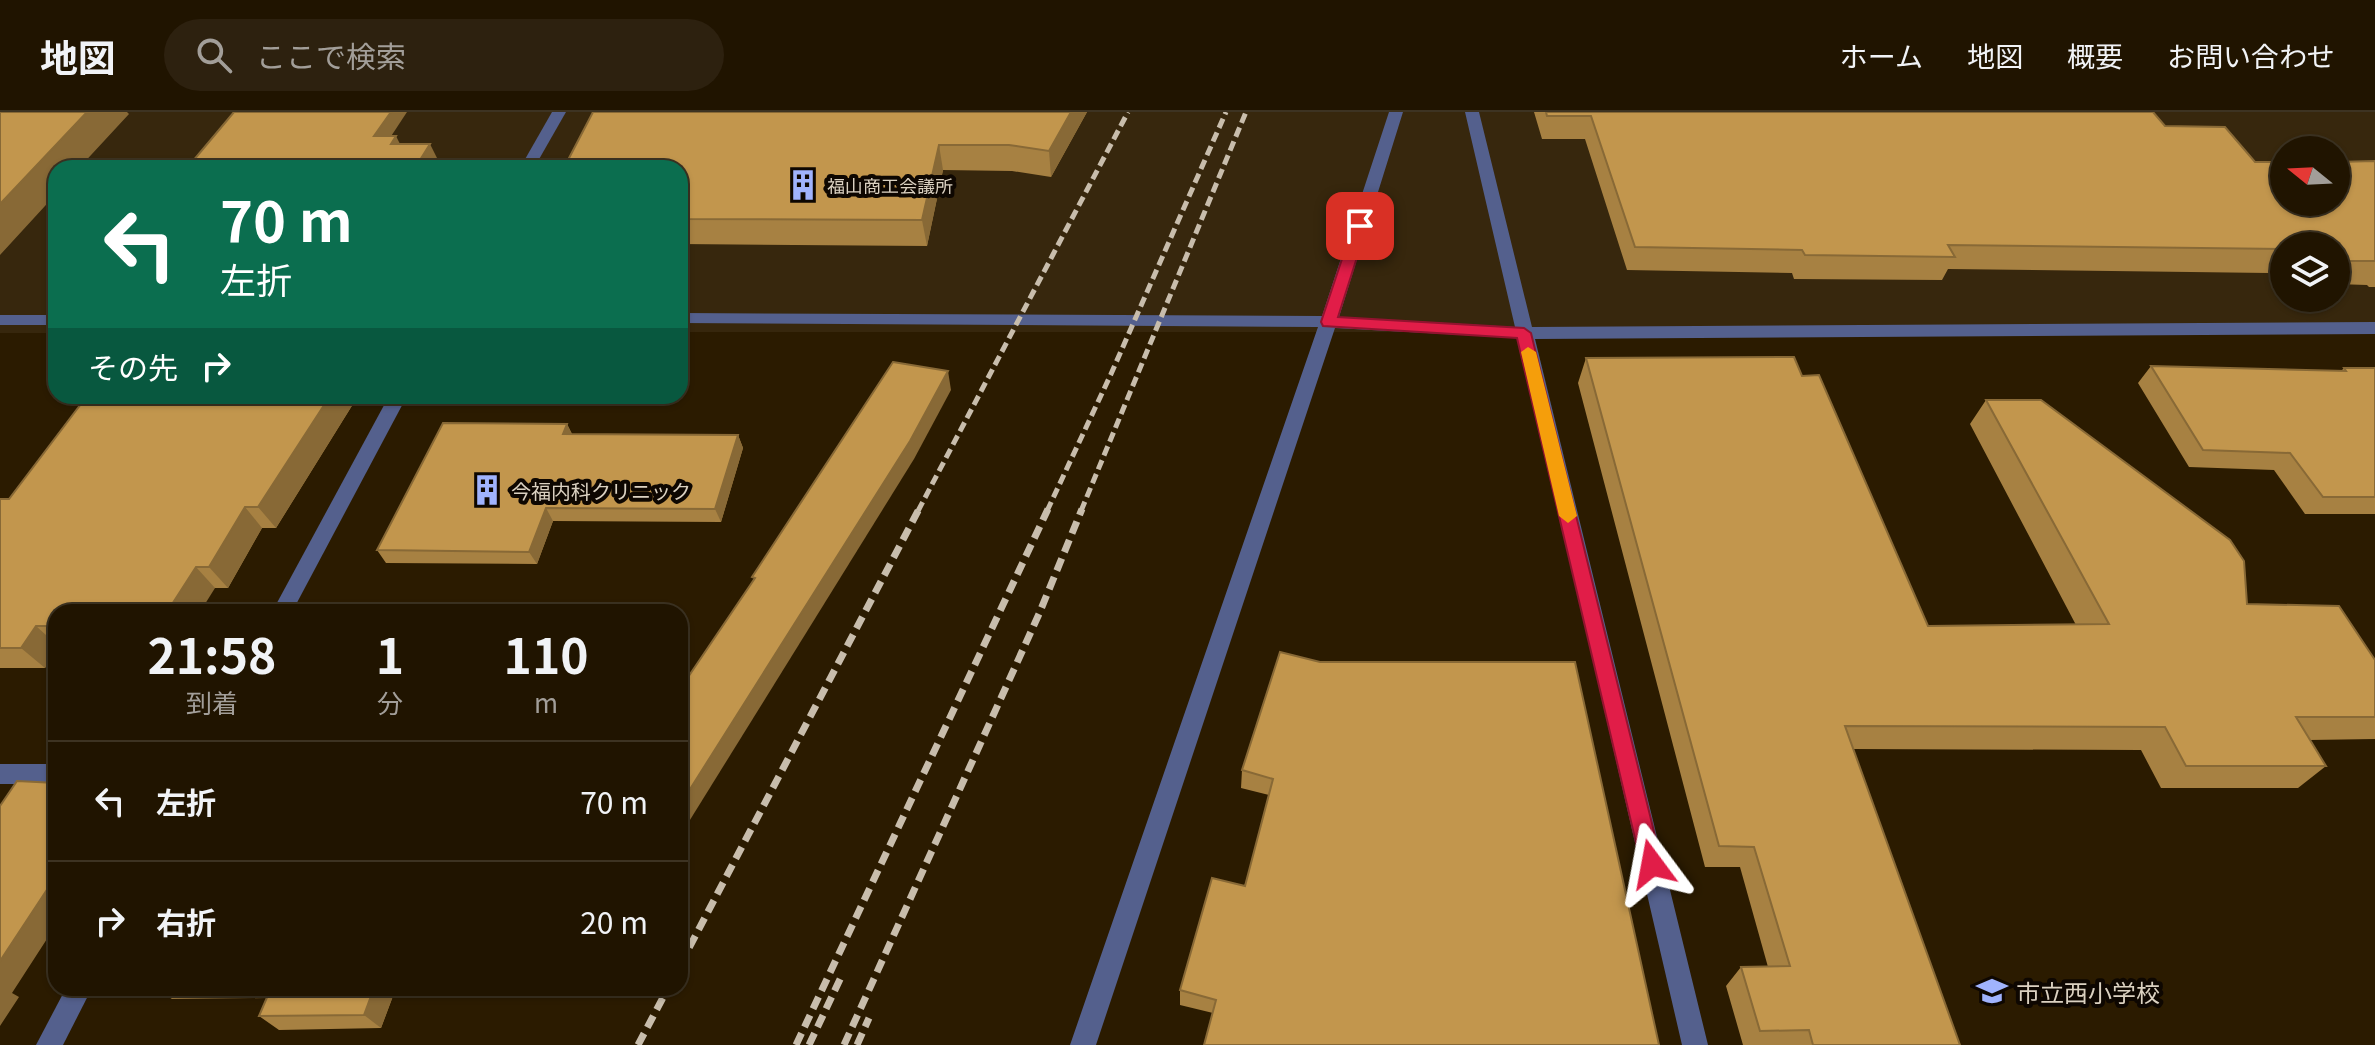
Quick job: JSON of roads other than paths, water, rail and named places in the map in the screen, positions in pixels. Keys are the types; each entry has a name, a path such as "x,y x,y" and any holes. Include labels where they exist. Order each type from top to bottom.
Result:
{"street":[{"path":"532,160 559,112"},
{"path":"1083,1045 1396,112"},
{"path":"1472,112 1695,1045"},
{"path":"688,318 1328,322 1524,333 2375,328"},
{"path":"0,320 48,320"},
{"path":"286,604 394,404"},
{"path":"0,774 48,774"},
{"path":"49,1045 75,996"}],"railway":[{"path":"918,511 1128,112"},
{"path":"1047,511 1226,112"},
{"path":"1081,511 1246,112"},
{"path":"688,950 919,509"},
{"path":"796,1045 1048,509"},
{"path":"844,1045 1039,614 1082,509"},
{"path":"809,1045 842,975"},
{"path":"638,1045 664,996"},
{"path":"857,1045 869,1018"}],"place":[{"name":"福山商工会議所","path":"803,185"},
{"name":"今福内科クリニック","path":"487,490"},
{"name":"市立西小学校","path":"1992,991"}]}
